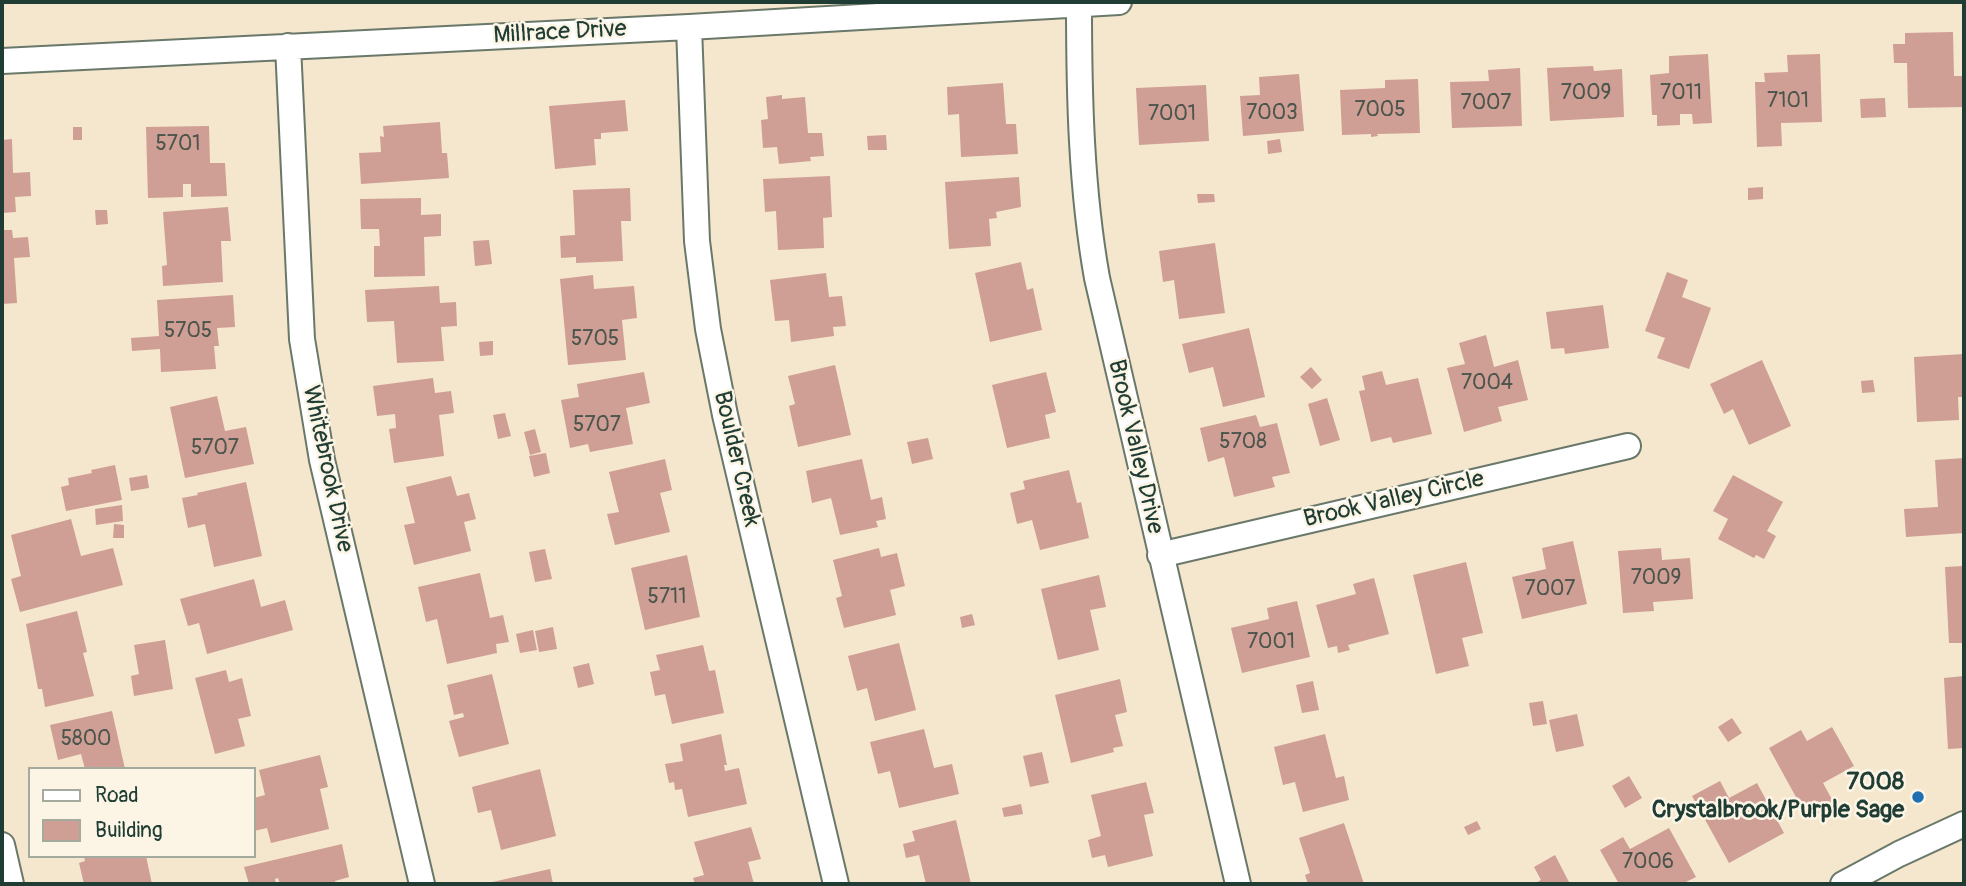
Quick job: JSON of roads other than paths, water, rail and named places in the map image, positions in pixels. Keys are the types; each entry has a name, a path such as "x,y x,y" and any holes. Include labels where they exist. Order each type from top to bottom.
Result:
{"street":[{"name":"Millrace Drive","path":"2,61 689,27 1119,2"},
{"name":"Brook Valley Drive","path":"1079,4 1080,100 1089,234 1106,323 1238,884"},
{"name":"Boulder Creek","path":"689,27 697,241 708,329 725,415 836,884"},
{"name":"Whitebrook Drive","path":"288,46 302,339 309,391 322,460 422,884"},
{"name":"Brook Valley Circle","path":"1160,555 1628,446"},
{"path":"1843,884 1964,824"},
{"path":"2,845 11,884"}],"place":[{"name":"7008 Crystalbrook/Purple Sage","path":"1918,797"}]}
